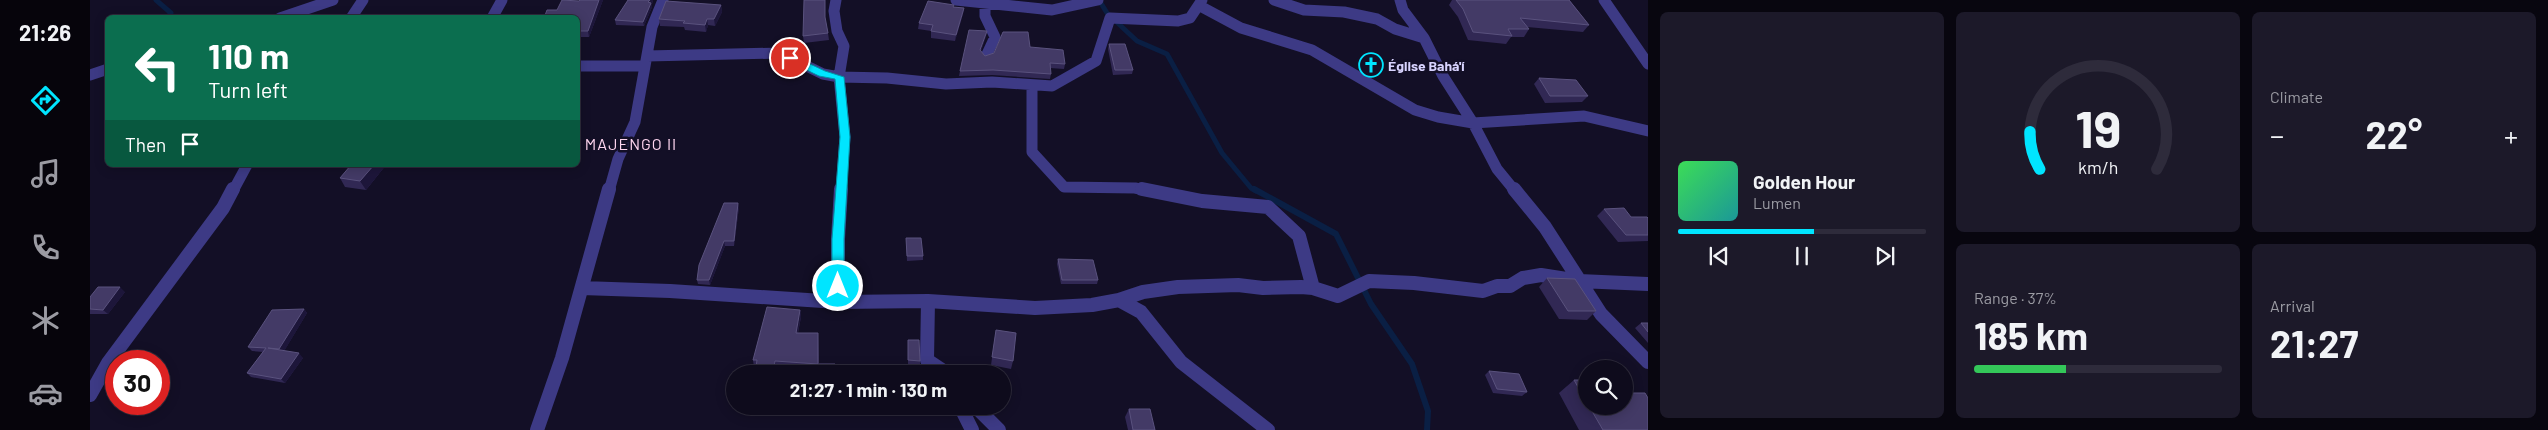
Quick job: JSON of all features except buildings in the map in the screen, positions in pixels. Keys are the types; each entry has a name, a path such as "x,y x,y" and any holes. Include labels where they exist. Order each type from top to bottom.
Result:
{"street":[{"path":"289,15 333,0"},
{"path":"353,15 363,0"},
{"path":"494,15 502,0"},
{"path":"537,430 582,288 618,159 635,122 652,27 663,0"},
{"path":"836,0 834,11 837,31 844,46 840,77 845,137 838,239 838,302"},
{"path":"956,0 1052,10 1098,0"},
{"path":"1274,0 1304,10 1344,12 1377,19 1395,29 1424,38"},
{"path":"1400,0 1403,10 1424,38 1443,76 1473,123 1497,169 1545,227 1601,314 1648,362"},
{"path":"1604,0 1648,64"},
{"path":"986,3 985,16 995,37 992,47 987,54"},
{"path":"580,66 780,53 823,74 840,77 887,78 946,84 992,82 1052,86 1096,61 1099,48 1106,38 1110,18 1178,21 1190,18 1201,3 1241,28 1312,50 1415,110 1438,117 1473,123 1584,116 1648,131"},
{"path":"90,75 105,70"},
{"path":"1032,85 1032,152 1064,187 1135,188 1202,201 1268,207 1299,236 1313,288"},
{"path":"90,395 108,364 223,208 246,167"},
{"path":"582,288 670,290 838,302 928,301 1035,308 1092,305 1119,300 1143,292 1178,287 1238,285 1263,288 1313,288 1338,296 1345,294 1353,287 1369,281 1458,287 1477,291 1497,286 1510,286 1523,278 1541,275 1579,281 1648,284"},
{"path":"1119,300 1141,312 1181,362 1268,430"},
{"path":"928,301 930,365"},
{"path":"964,415 972,430"},
{"path":"984,415 999,430"}],"waterway":[{"path":"156,0 171,13 169,15"},
{"path":"1099,0 1107,13 1137,41 1167,54 1222,153 1251,188 1256,191"},
{"path":"1254,189 1336,234 1371,304 1412,364 1428,411 1427,430"}],"place":[{"name":"Église Bahá'í","path":"1371,65"}],"district":[{"name":"MAJENGO II","path":"631,143"}],"route":[{"path":"790,58 823,74 840,77 845,137 838,239 838,286"}]}
